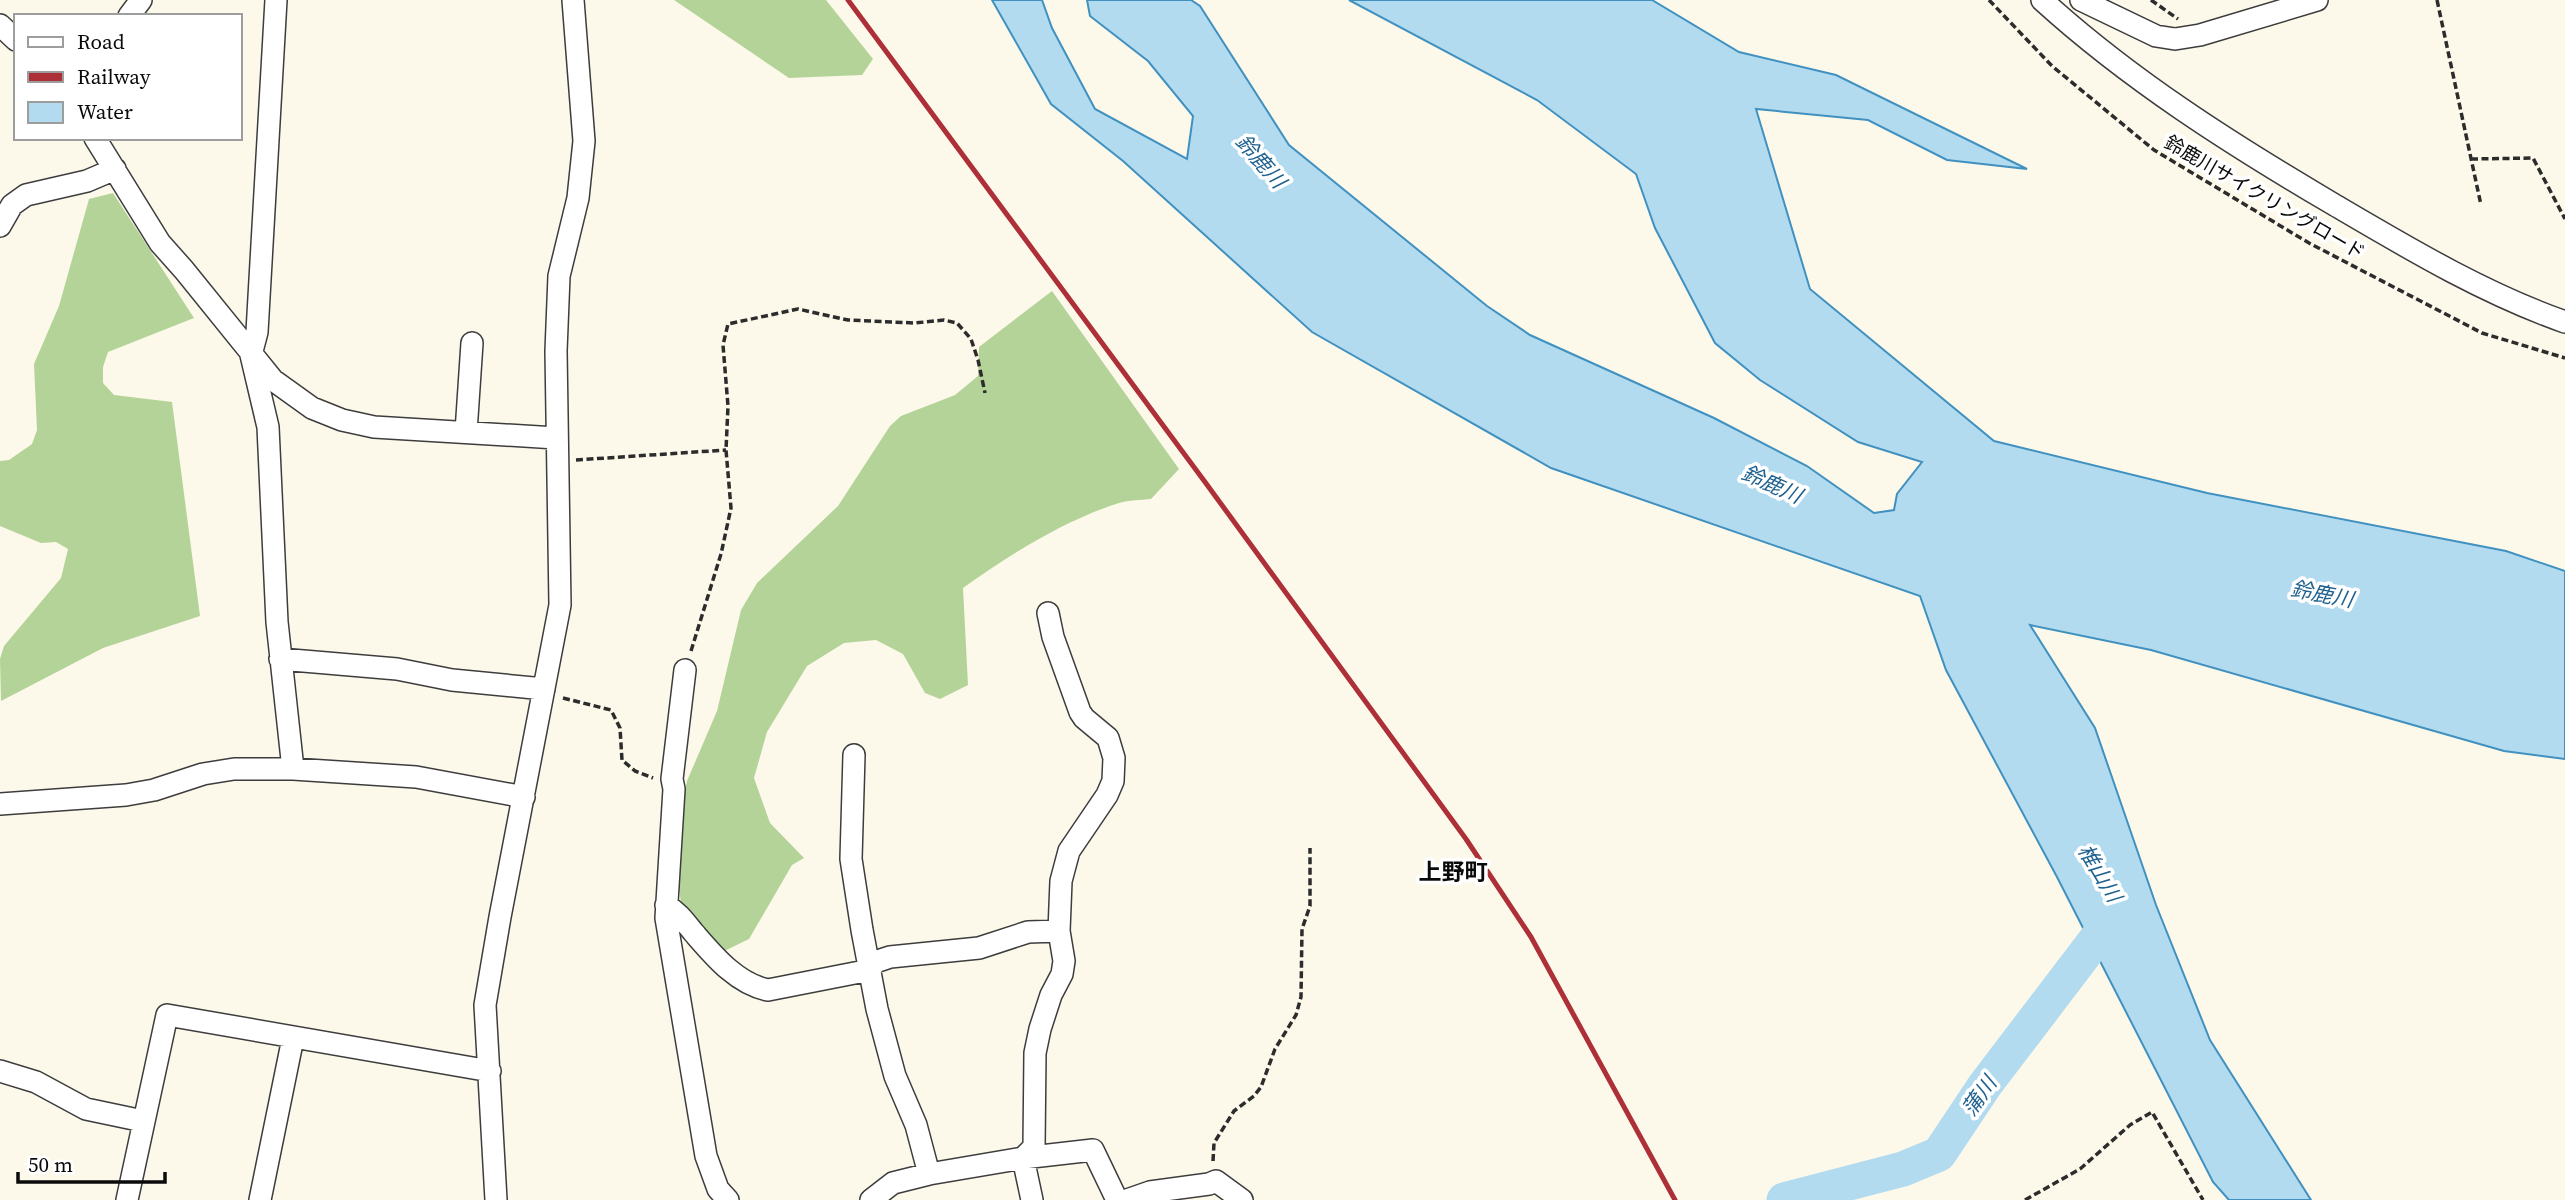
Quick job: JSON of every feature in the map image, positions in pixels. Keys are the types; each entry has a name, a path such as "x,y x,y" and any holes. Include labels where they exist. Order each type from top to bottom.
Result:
{"street":[{"path":"276,0 257,332 251,355 268,427 280,659 293,769"},
{"path":"496,1200 485,1005 560,605 556,438 559,276 578,198 584,141 573,0"},
{"path":"2042,0 2091,44 2269,167 2458,274 2525,308 2565,322"},
{"path":"2081,0 2146,32 2175,39 2200,35 2317,0"},
{"path":"0,25 14,38"},
{"path":"96,140 160,243 251,355 273,380 294,397 312,408 342,420 373,426 556,438"},
{"path":"0,226 12,205 26,195 86,181 115,169"},
{"path":"466,432 471,343"},
{"path":"1023,1158 1034,1147 1035,1053 1040,1029 1051,995 1062,974 1059,931 1061,881 1069,851 1107,795 1112,781 1114,758 1108,738 1080,712 1053,637 1048,613"},
{"path":"280,659 397,669 452,680 544,692"},
{"path":"685,670 673,779 666,918 706,1156 718,1189 728,1200"},
{"path":"854,755 851,859 870,970 877,1009 895,1076 916,1125 929,1174"},
{"path":"0,804 126,795 154,790 203,774 234,769 293,769 416,777 524,797"},
{"path":"666,905 675,909 709,951 742,980 756,988 768,990 870,970 875,962 890,957 979,948 1028,932 1059,931"},
{"path":"127,1200 167,1015 490,1071"},
{"path":"260,1200 293,1038"},
{"path":"0,1071 36,1083 81,1104 86,1109 143,1121"},
{"path":"871,1200 893,1183 929,1174 1023,1158 1093,1150 1118,1199 1216,1181 1242,1200"},
{"path":"1023,1158 1032,1200"}],"path":[{"name":"鈴鹿川サイクリングロード","path":"1989,0 2052,66 2154,150 2309,243 2482,333 2565,358"},
{"path":"2437,0 2481,205"},
{"path":"2471,159 2533,158 2565,219"},
{"path":"685,670 730,524 732,508 726,450 728,406 723,345 728,324 798,309 848,320 915,323 944,320 957,323 971,339 985,393"},
{"path":"557,461 726,450"},
{"path":"544,692 611,710 620,728 622,760 627,767 652,778 673,779"},
{"path":"1216,1181 1211,1153 1214,1143 1234,1111 1261,1087 1269,1062 1296,1015 1301,997 1302,929 1310,906 1310,848"},
{"path":"2025,1200 2080,1169 2130,1125 2152,1112 2203,1200"}],"green space":[{"path":"674,0 826,0 873,59 862,75 789,78"},
{"path":"113,193 194,318 108,352 103,367 103,383 114,395 172,402 200,616 103,648 1,701 0,659 4,646 61,578 68,549 56,542 41,543 0,526 0,461 9,460 32,444 37,430 34,364 59,306 89,199"},
{"path":"1052,291 1179,469 1151,499 1119,503 1078,519 1018,551 963,588 968,685 940,699 925,693 903,654 876,640 844,643 807,666 767,732 754,778 770,823 804,858 792,865 749,939 708,959 681,903 673,843 687,781 717,711 741,610 757,583 838,506 890,426 901,416 955,395 978,376 979,347"}],"water":[{"path":"992,0 1042,0 1052,28 1095,109 1187,159 1193,116 1148,61 1090,16 1087,0 1191,0 1200,6 1289,145 1487,306 1530,335 1714,418 1807,466 1874,513 1894,510 1897,494 1922,462 1858,442 1760,380 1715,343 1655,228 1636,174 1537,100 1349,0 1652,0 1739,52 1836,75 2027,169 1947,160 1868,120 1756,109 1810,289 1994,441 2207,493 2506,551 2565,571 2565,759 2504,751 2151,650 2030,625 2095,728 2156,905 2210,1040 2311,1200 2229,1200 2213,1182 2057,877 1946,670 1920,596 1551,468 1312,332 1123,161 1051,104"}],"waterway":[{"name":"蒲川","path":"1784,1200 1903,1169 1939,1154 1985,1085 2119,909"}],"railway":[{"path":"848,0 1466,839 1531,937 1675,1200"}],"district":[{"name":"上野町","path":"1453,872"}],"water label":[{"name":"鈴鹿川","path":"1261,161"},
{"name":"鈴鹿川","path":"1772,484"},
{"name":"鈴鹿川","path":"2322,594"},
{"name":"椎山川","path":"2100,873"}]}
